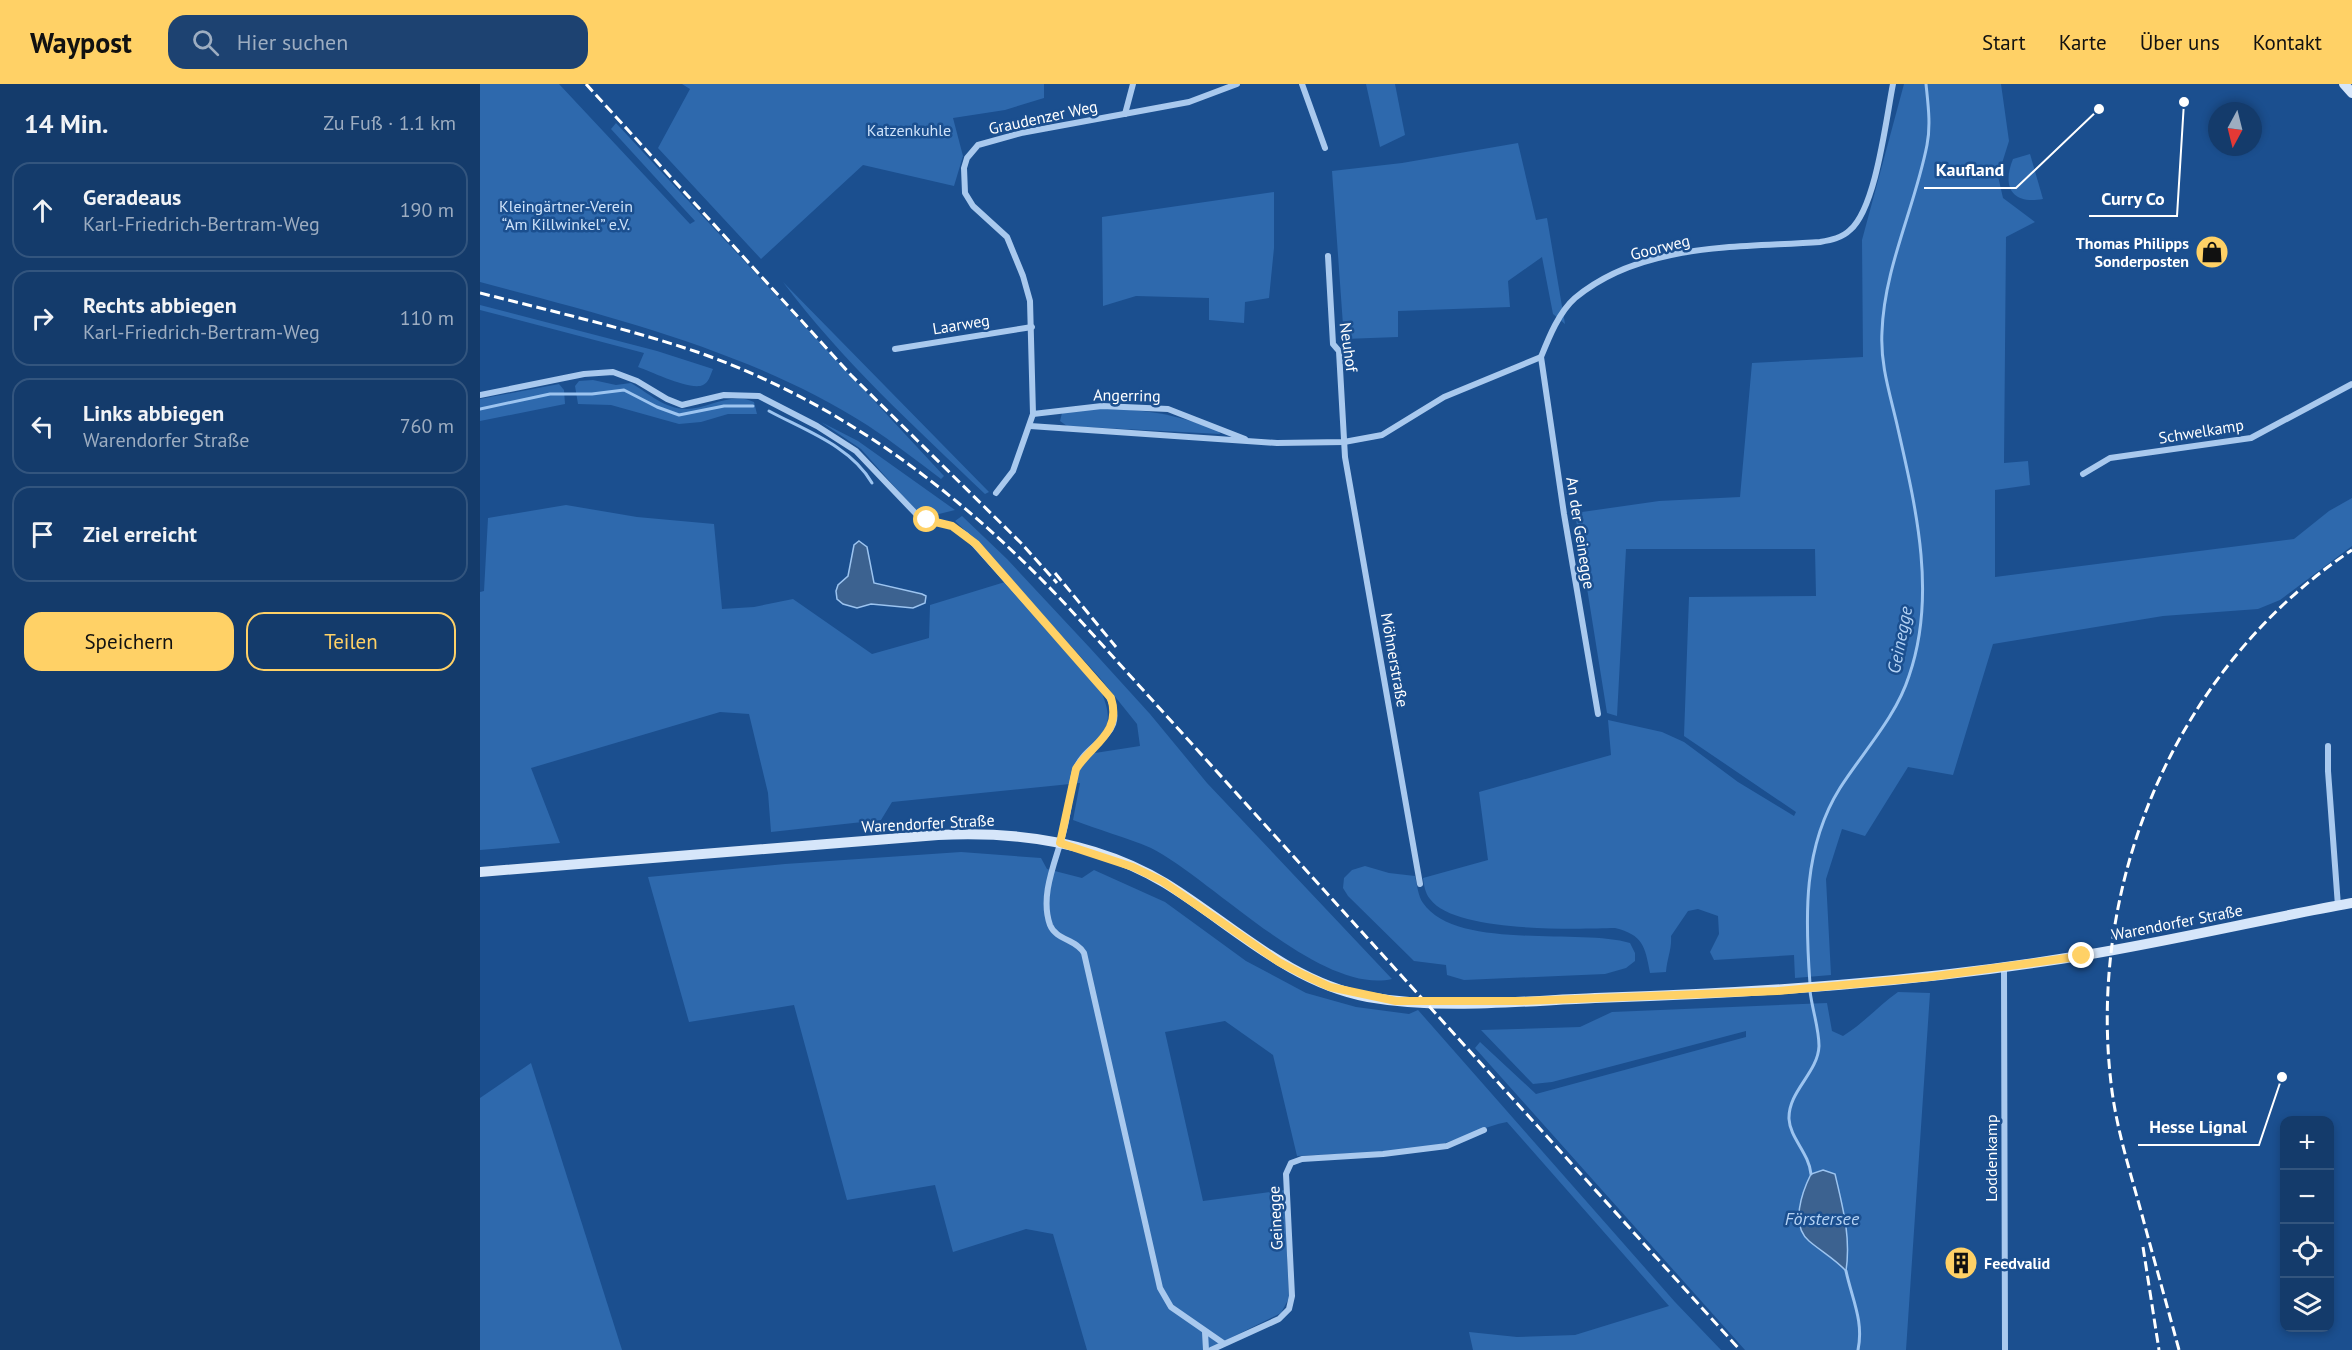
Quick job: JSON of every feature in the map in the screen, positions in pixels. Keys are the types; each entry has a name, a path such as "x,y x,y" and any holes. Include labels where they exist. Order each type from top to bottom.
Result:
{"street":[{"path":"1125,114 1133,84"},
{"name":"Graudenzer Weg","path":"996,493 1013,471 1033,414 1030,301 1023,276 1007,237 972,206 965,193 964,168 967,158 978,145 1021,133 1189,102 1237,84"},
{"path":"1302,84 1325,148"},
{"name":"Goorweg","path":"1541,357 1550,334 1574,299 1611,275 1651,260 1681,254 1821,242 1836,239 1849,232 1858,222 1876,173 1893,84"},
{"path":"2344,84 2352,93"},
{"name":"Neuhof","path":"1328,256 1333,344 1339,351 1344,442"},
{"name":"Laarweg","path":"895,349 1032,327"},
{"path":"1344,442 1382,435 1443,397 1541,357"},
{"name":"An der Geinegge","path":"1541,357 1564,514 1598,714"},
{"path":"480,395 584,374 613,372 637,381 682,405 724,395 759,396 817,426 856,451 911,510 927,520 952,526 976,544 1111,698 1114,717 1112,726 1105,739 1082,759 1076,769 1048,888 1050,925 1056,933 1081,947 1084,953 1160,1288 1171,1307 1222,1343"},
{"name":"Schwelkamp","path":"2083,474 2110,458 2251,438 2352,384"},
{"name":"Angerring","path":"1033,414 1102,406 1168,409 1251,441"},
{"name":"Angerring","path":"1030,426 1251,441 1344,442"},
{"name":"Möhnerstraße","path":"1344,442 1420,884"},
{"path":"2328,746 2338,906"},
{"name":"Warendorfer Straße","path":"480,872 938,835 993,834 1060,843 1142,871 1188,898 1279,962 1330,987 1365,996 1424,1002 1777,991 1844,985 2110,951 2352,903"},
{"name":"Loddenkamp","path":"2004,966 2005,1350"},
{"name":"Geinegge","path":"1211,1350 1222,1343 1279,1319 1288,1309 1292,1296 1286,1173 1292,1163 1302,1159 1383,1155 1447,1146 1484,1130"},
{"path":"1205,1332 1206,1350"}],"green space":[{"name":"Kleingärtner-Verein “Am Killwinkel” e.V.","path":"480,84 559,84 690,224 695,221 611,129 616,123 944,476 941,479 867,425 776,376 728,356 629,323 480,282"},
{"name":"Katzenkuhle","path":"682,84 1044,84 1044,98 1005,110 953,118 963,156 954,186 863,165 761,259 658,148 690,89"},
{"path":"1366,84 1395,84 1405,135 1380,147"},
{"path":"1904,84 2001,84 2009,141 1998,176 2003,198 2035,222 2006,237 2004,463 2028,461 2030,485 1995,490 1995,577 2294,539 2329,511 2352,498 2352,546 2280,600 2258,609 2163,616 1993,644 1953,775 1908,767 1865,836 1842,829 1826,879 1831,975 1795,978 1794,955 1714,960 1710,952 1719,934 1718,916 1698,909 1688,911 1671,936 1666,972 1650,973 1641,943 1632,934 1615,928 1517,927 1464,918 1443,910 1428,897 1423,878 1488,860 1479,792 1611,755 1608,720 1662,732 1684,742 1738,782 1794,816 1796,812 1684,736 1689,597 1816,596 1815,549 1626,549 1617,716 1607,713 1575,513 1659,501 1740,497 1752,363 1863,357 1862,240"},
{"path":"1518,143 1536,220 1547,218 1565,324 1553,314 1542,257 1508,281 1510,307 1398,311 1398,337 1344,339 1332,171 1402,163"},
{"path":"2030,154 2043,199 2023,199 2012,191 2009,185 2013,159"},
{"path":"1274,192 1274,248 1269,298 1245,302 1244,323 1209,320 1209,298 1136,296 1103,306 1102,217"},
{"path":"783,282 989,492 985,494 854,366 805,311"},
{"path":"480,305 657,351 713,369 703,385 681,383 638,367 644,353 480,310"},
{"path":"593,380 616,385 631,383 657,400 686,409 728,399 745,399 754,402 757,414 728,414 701,422 679,424 611,405 578,404 575,386 579,381"},
{"path":"559,384 564,390 565,404 480,421 480,399"},
{"path":"1095,409 1129,410 1173,416 1219,431 1220,434 1067,426 1060,421 1062,413"},
{"path":"821,422 858,441 955,510 931,516 917,512 861,449"},
{"path":"566,505 637,517 714,524 722,609 754,607 793,599 872,654 929,638 930,605 1005,582 1101,691 1107,712 1106,727 1103,734 1082,755 1140,746 1137,724 1100,678 975,540 955,521 962,516 1007,559 1090,648 1150,714 1207,783 1392,979 1363,979 1333,970 1300,953 1267,931 1176,863 1151,848 1073,820 1080,783 892,802 881,820 771,832 768,793 749,714 720,712 531,768 560,843 480,850 480,592 484,591 488,518"},
{"path":"961,852 1041,858 1047,869 1082,878 1094,870 1165,902 1246,961 1306,993 1356,1007 1409,1014 1418,1010 1675,1302 1721,1350 1473,1350 1469,1332 1517,1337 1575,1335 1669,1306 1507,1122 1427,1147 1297,1156 1273,1055 1225,1021 1165,1032 1203,1201 1284,1190 1289,1298 1281,1313 1206,1350 1087,1350 1053,1234 1026,1229 953,1252 935,1185 847,1200 794,1005 689,1022 648,877 785,864"},
{"path":"1365,866 1389,873 1415,876 1423,903 1439,918 1462,927 1489,933 1580,937 1630,943 1635,953 1635,961 1626,968 1605,974 1464,980 1447,975 1446,965 1414,961 1348,896 1343,888 1344,878 1352,870"},
{"path":"1898,992 1930,993 1906,1350 1745,1350 1475,1048 1480,1042 1536,1094 1746,1037 1746,1031 1552,1082 1533,1084 1481,1030 1580,1027 1612,1012 1827,1003 1832,1031 1843,1036"},
{"path":"531,1063 622,1350 480,1350 480,1098"}],"water":[{"path":"859,541 867,547 874,583 922,594 926,596 925,603 913,608 871,604 857,608 843,604 837,599 838,585 848,576 854,545"},
{"name":"Förstersee","path":"1823,1170 1835,1174 1841,1199 1848,1246 1846,1271 1809,1241 1800,1226 1801,1199 1808,1181 1811,1174"}],"waterway":[{"name":"Geinegge","path":"1810,984 1807,933 1809,883 1819,834 1840,788 1896,706 1909,676 1922,615 1923,584 1917,521 1887,381 1882,332 1888,284 1927,145 1929,122 1926,84"},
{"path":"480,409 550,394 592,394 624,390 657,407 679,415 724,406 753,406"},
{"path":"769,411 839,449 863,470 872,483"},
{"name":"Geinegge","path":"1810,991 1819,1046 1814,1065 1793,1100 1789,1119 1793,1133 1810,1166 1811,1174"},
{"name":"Geinegge","path":"1846,1271 1860,1329 1858,1350"}],"railway":[{"path":"586,84 851,375 1021,543 1057,583"},
{"path":"480,293 648,337 703,354 756,375 854,428 900,458 945,492 1028,566 1068,607 1740,1350"},
{"path":"2179,1350 2124,1149 2113,1100 2107,1006 2114,929 2131,855 2158,783 2193,715 2238,653 2291,598 2352,550"},
{"path":"1055,573 1116,647"},
{"path":"2143,1247 2159,1350"}],"place":[{"name":"Curry Co","path":"2184,102"},
{"name":"Kaufland","path":"2099,109"},
{"name":"Thomas Philipps Sonderposten","path":"2212,252"},
{"name":"Hesse Lignal","path":"2282,1077"},
{"name":"Feedvalid","path":"1961,1263"}],"route":[{"path":"927,520 952,526 976,544 1111,698 1114,717 1112,726 1105,739 1082,759 1076,769 1060,843 1133,867 1162,881 1279,962 1330,987 1396,1001 1424,1002 1698,995 1862,984 2082,956"}]}
